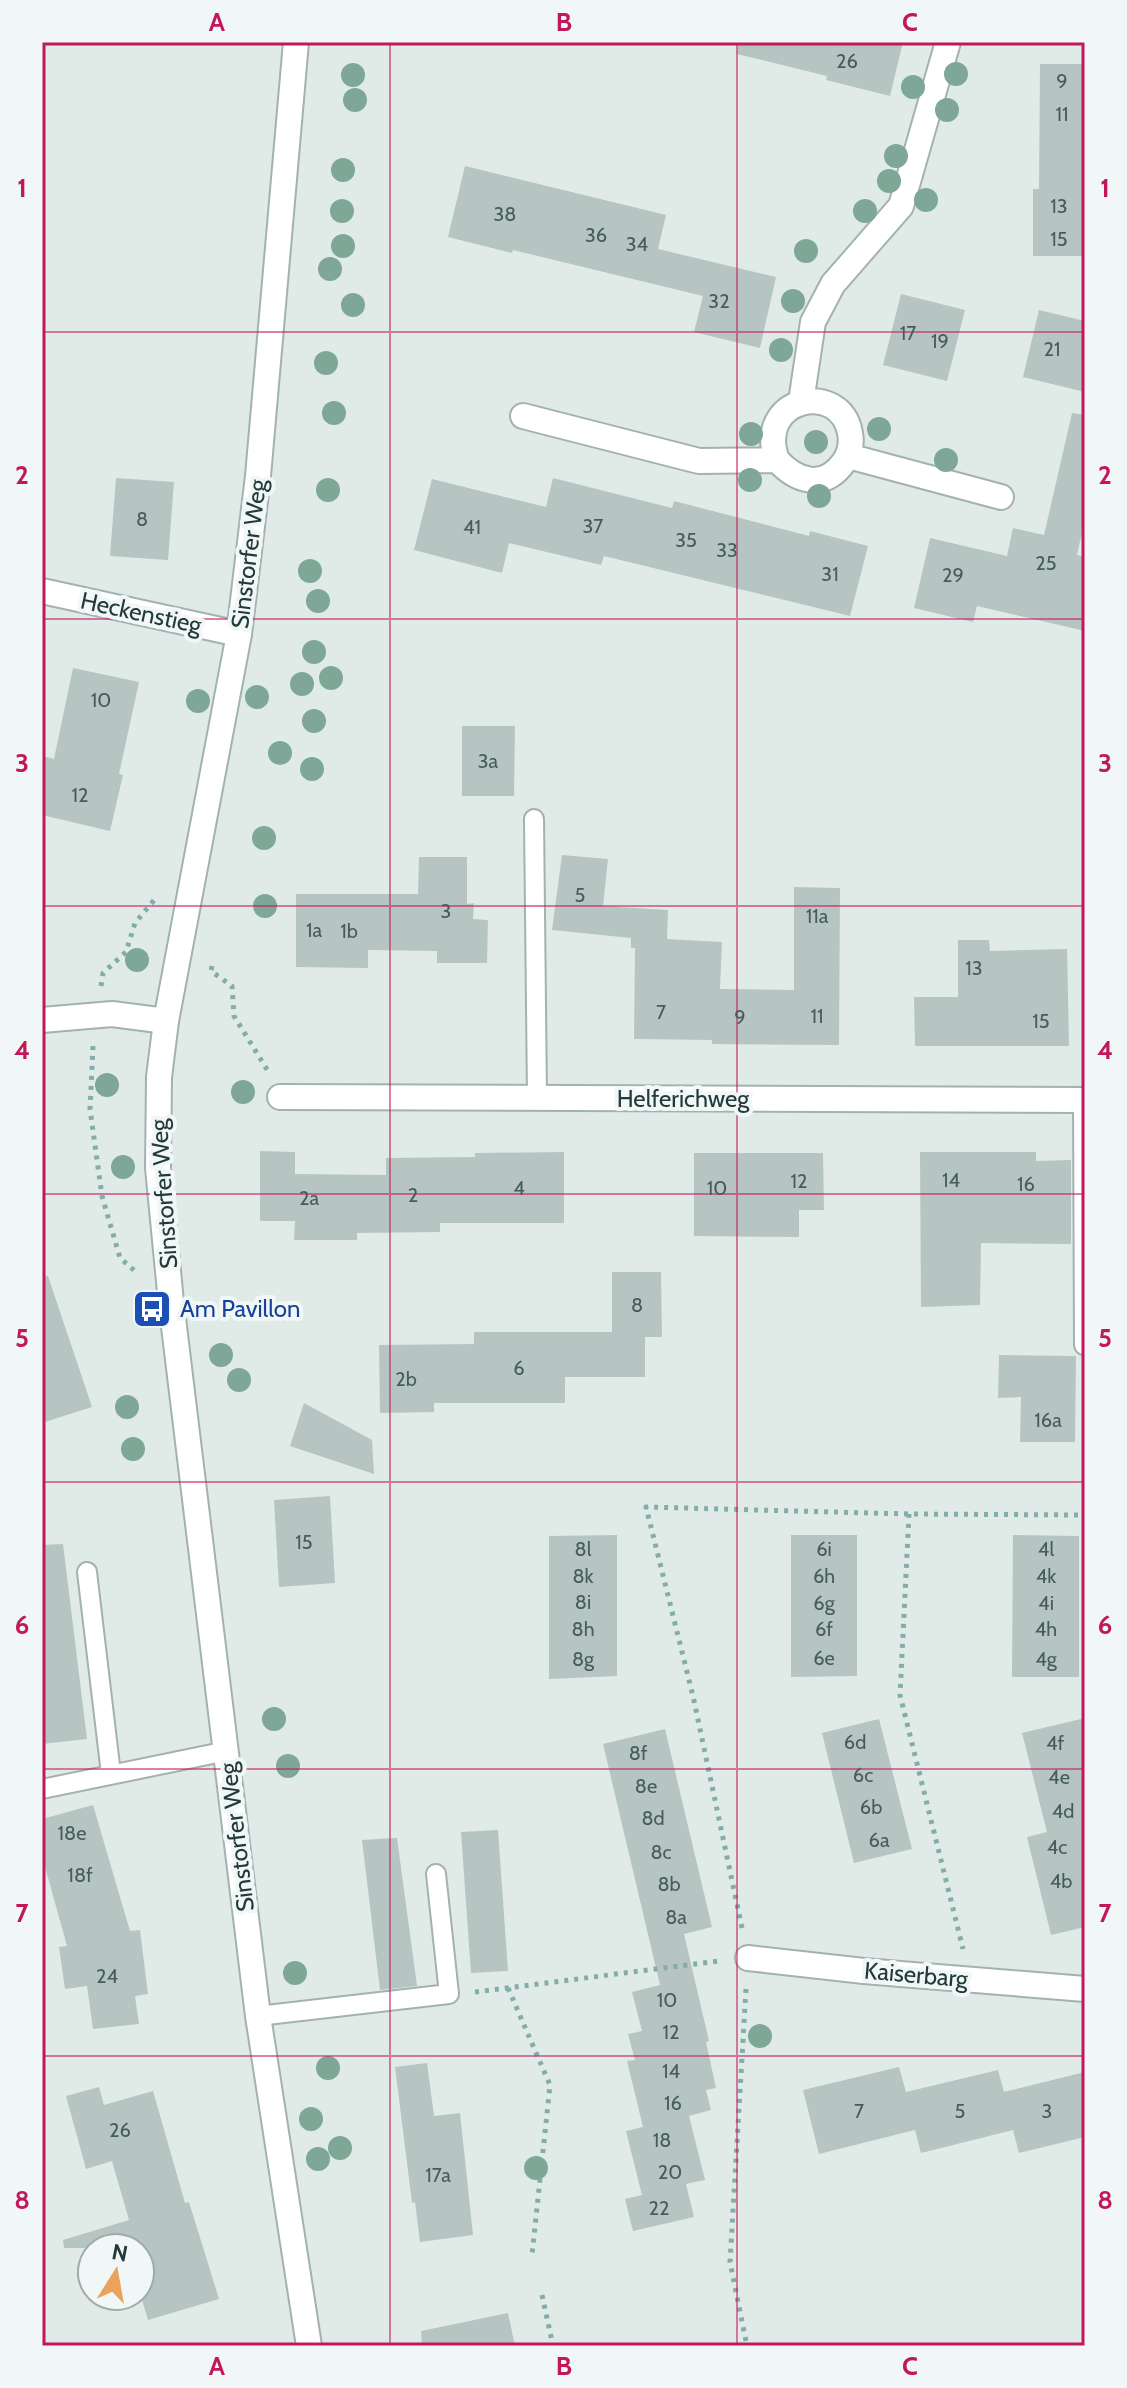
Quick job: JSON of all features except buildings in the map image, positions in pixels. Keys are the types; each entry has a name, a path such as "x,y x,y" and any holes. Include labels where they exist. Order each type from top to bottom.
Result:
{"street":[{"name":"Sinstorfer Weg","path":"296,42 258,476 239,634 166,1021 159,1077 158,1168 171,1302 258,2016 309,2346"},
{"path":"801,402 813,322 833,284 901,206 948,42"},
{"path":"815,401 830,405 841,414 849,427 851,442 848,456 838,470 822,479 805,480 789,473 777,460 772,447 772,432 778,419 788,408 801,402 815,401"},
{"path":"523,416 699,461 777,460"},
{"path":"848,456 1001,497"},
{"name":"Heckenstieg","path":"42,591 239,634"},
{"path":"42,1020 112,1014 166,1021"},
{"name":"Helferichweg","path":"280,1097 1084,1100"},
{"name":"Kaiserbarg","path":"748,1958 1085,1989"}],"lane":[{"path":"534,819 537,1098"},
{"path":"1084,1100 1084,1345"},
{"path":"87,1572 111,1774"},
{"path":"42,1789 227,1751"},
{"path":"258,2016 449,1994 436,1874"}],"path":[{"path":"100,993 103,973 126,952 135,923 163,890"},
{"path":"211,971 232,986 234,1016 244,1036 261,1057"},
{"path":"94,1037 90,1109 102,1196 120,1258 171,1302"},
{"path":"747,2346 730,2262 748,1958 693,1696 646,1507 1085,1515"},
{"path":"909,1514 900,1695 971,1979"},
{"path":"532,2255 550,2085 508,1988 748,1958"},
{"path":"542,2295 553,2346"}],"place":[{"name":"Am Pavillon","path":"152,1309"}]}
